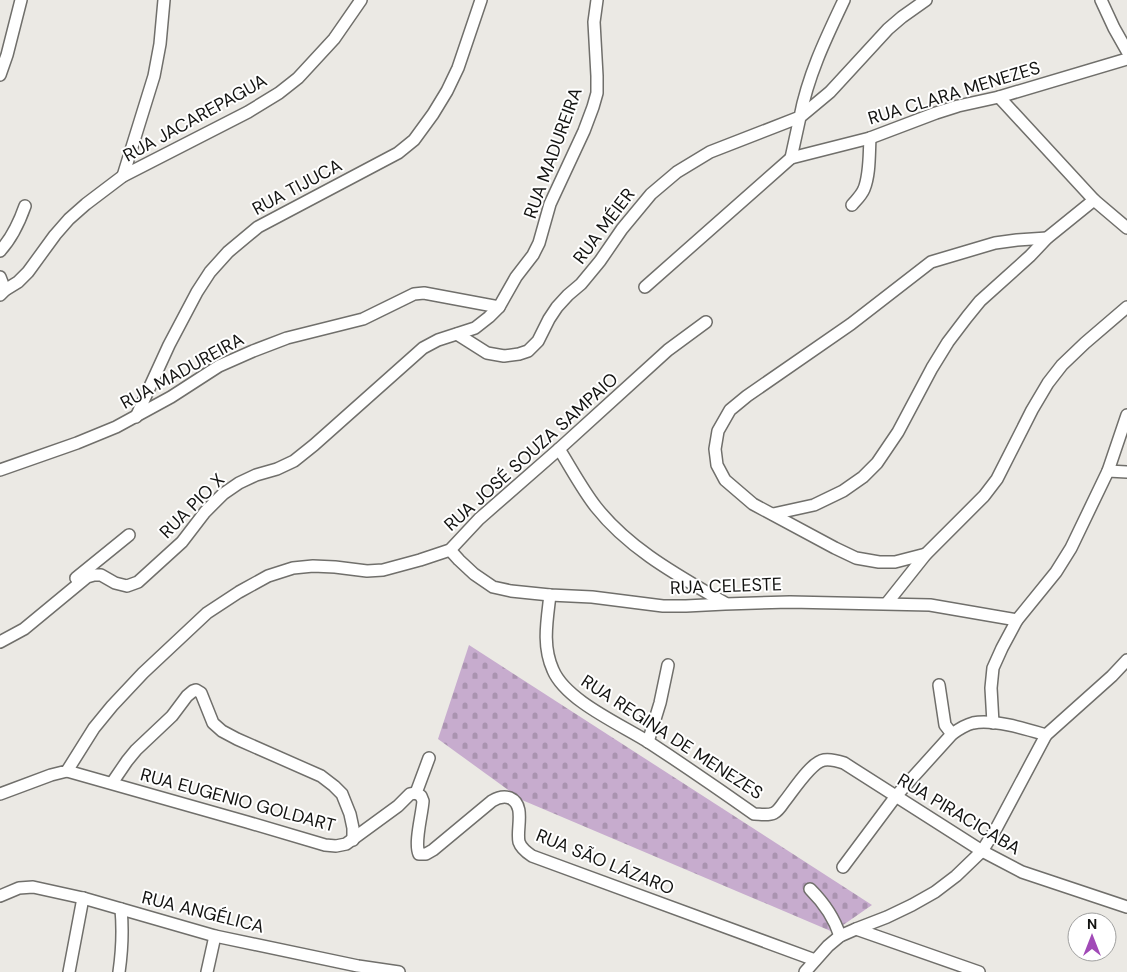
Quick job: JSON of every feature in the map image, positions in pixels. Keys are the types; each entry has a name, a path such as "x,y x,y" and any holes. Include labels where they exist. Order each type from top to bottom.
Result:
{"street":[{"path":"0,75 21,0"},
{"path":"123,176 154,76 160,44 164,0"},
{"name":"RUA JACAREPAGUA","path":"2,292 18,282 28,272 69,219 123,176 248,112 279,93 298,78 334,39 361,0"},
{"name":"RUA TIJUCA","path":"136,417 169,345 197,292 210,272 228,252 258,227 398,153 414,140 447,91 458,68 481,0"},
{"name":"RUA MADUREIRA","path":"457,334 475,328 499,307 511,284 533,255 540,242 550,204 593,107 598,76 594,22 598,0"},
{"path":"645,287 791,158 804,98 814,64 844,0"},
{"name":"RUA MÉIER","path":"457,334 487,353 504,356 519,354 528,350 538,341 549,319 558,307 600,261 622,229 651,194 677,172 710,152 800,117 830,92 888,29 926,0"},
{"path":"1101,0 1127,51"},
{"name":"RUA CLARA MENEZES","path":"791,158 870,138 958,106 999,97 1127,59"},
{"path":"999,97 1094,200 1127,228"},
{"path":"852,205 864,190 867,179 870,138"},
{"path":"773,514 814,506 843,491 863,477 877,463 898,432 948,342 980,301 1047,238 1094,200"},
{"path":"0,251 14,234 25,206"},
{"path":"926,554 895,562 879,562 856,558 754,504 725,480 717,465 715,448 718,431 730,410 747,396 851,324 931,262 995,243 1047,238"},
{"path":"0,277 2,292"},
{"name":"RUA MADUREIRA","path":"0,470 116,427 171,398 219,366 253,350 288,338 363,319 414,294 424,293 499,307"},
{"path":"887,604 926,554 984,496 997,479 1032,410 1048,383 1062,365 1127,307"},
{"name":"RUA JOSÉ SOUZA SAMPAIO","path":"67,771 94,728 112,706 143,673 207,613 268,576 293,568 313,566 367,571 383,570 450,550 479,519 668,350 706,322"},
{"name":"RUA PIO X","path":"0,642 24,629 87,577 101,575 121,586 138,582 182,542 205,512 223,494 239,483 256,475 277,469 294,461 423,348 438,340 457,334"},
{"path":"993,723 991,688 993,668 1017,620 1056,572 1071,548 1108,471 1127,415"},
{"path":"559,448 596,507 615,528 667,570 725,604"},
{"path":"1108,471 1127,472"},
{"path":"68,593 73,581 78,576 129,535"},
{"name":"RUA CELESTE","path":"450,550 474,574 493,587 511,591 592,597 663,606 790,602 930,605 1017,620"},
{"name":"RUA REGINA DE MENEZES","path":"550,595 546,634 547,654 554,672 567,691 586,705 648,742 754,814 774,813 817,762 825,759 835,760"},
{"path":"805,972 828,946 840,936 887,917 934,892 956,876 982,851 1002,820 1046,735 1112,676 1127,660"},
{"path":"648,742 660,703 668,665"},
{"path":"939,685 945,724 952,734"},
{"name":"RUA EUGENIO GOLDART","path":"112,783 136,750 196,690 201,693 213,723 222,731 321,776 334,786 342,794 350,814 353,840"},
{"path":"843,867 896,796 952,734 962,727 973,723 993,723 1032,730 1046,735"},
{"path":"416,793 429,758"},
{"name":"RUA PIRACICABA","path":"835,760 844,763 982,851 1022,872 1127,907"},
{"path":"0,794 67,771"},
{"name":"RUA EUGENIO GOLDART","path":"67,771 325,846 346,844 353,840 398,806 410,794 416,793"},
{"name":"RUA SÃO LÁZARO","path":"416,793 421,796 423,801 417,843 420,854 426,854 434,850 492,801 508,797 515,801 519,809 518,837 520,844 524,851 532,856 815,960"},
{"name":"RUA ANGÉLICA","path":"0,896 19,888 33,887 83,898 215,936 357,969 399,972"},
{"path":"810,889 829,911 840,936"},
{"path":"69,972 83,898"},
{"path":"119,972 122,946 121,909"},
{"path":"856,929 979,972"},
{"path":"207,972 215,936"}],"green space":[{"path":"469,645 872,905 833,932 522,800 438,739"}]}
